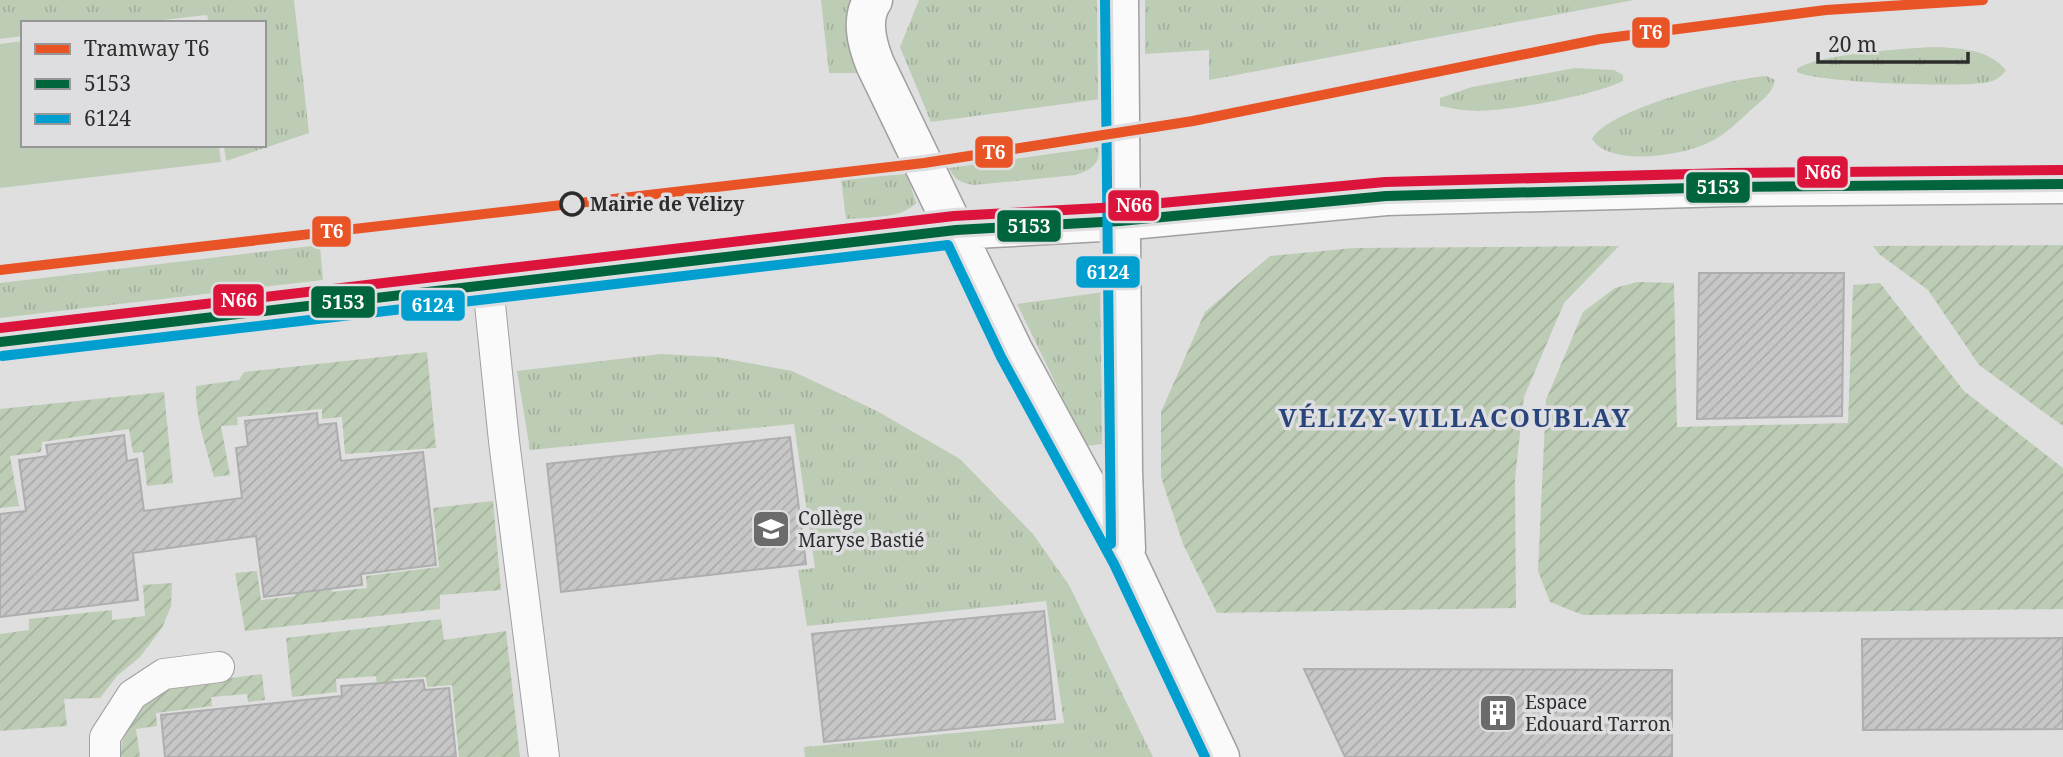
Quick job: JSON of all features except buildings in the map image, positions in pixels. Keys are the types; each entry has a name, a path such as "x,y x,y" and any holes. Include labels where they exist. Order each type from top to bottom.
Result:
{"main road":[{"path":"873,0 869,6 865,39 875,64 1013,350 1126,558 1220,757"},
{"path":"1119,0 1122,472 1126,558"},
{"path":"0,342 956,230 1120,221 1386,196 1730,187 2063,184"}],"lane":[{"path":"488,285 544,757"},
{"path":"105,757 105,737 132,695 164,674 219,667"}],"green space":[{"path":"0,0 294,0 309,133 226,161 224,147 266,147 266,21 208,21 207,15 154,21 21,21 21,36 0,39"},
{"path":"821,0 852,0 849,28 862,73 829,73"},
{"path":"919,0 1101,0 1101,99 931,122 900,47"},
{"path":"1145,0 1634,0 1209,80 1209,50 1145,54"},
{"path":"21,41 21,147 219,147 221,162 0,188 0,44"},
{"path":"1930,47 1981,53 2006,70 1999,78 1989,82 1951,85 1860,82 1797,72 1797,69 1807,64 1840,56"},
{"path":"1575,68 1614,70 1623,75 1623,81 1589,93 1519,107 1477,111 1440,106 1440,98 1472,87"},
{"path":"1767,76 1775,80 1766,96 1727,131 1698,147 1666,154 1631,156 1615,154 1601,148 1592,139 1603,127 1646,106 1727,82"},
{"path":"1100,147 1094,166 1076,175 974,185 959,180 949,168"},
{"path":"907,174 916,203 893,215 846,219 841,179"},
{"path":"320,245 323,280 0,318 0,283"},
{"path":"2063,245 2063,426 1979,365 1928,290 1879,254 1873,246"},
{"path":"1619,246 1564,303 1524,397 1515,479 1516,608 1217,613 1183,544 1161,477 1161,412 1205,312 1270,256 1354,248"},
{"path":"1637,282 1674,283 1677,427 1848,423 1853,285 1880,283 1964,391 2063,468 2063,609 1583,615 1550,602 1538,571 1546,400 1583,312 1615,288"},
{"path":"1103,292 1104,438 1102,444 1086,446 1017,304"},
{"path":"427,352 436,448 345,454 342,417 322,419 322,409 237,417 238,425 221,426 230,475 214,477 199,421 196,386 239,380 244,372"},
{"path":"661,354 716,357 792,371 877,411 960,459 1033,534 1069,585 1153,757 805,757 804,747 1064,723 1046,601 807,626 798,570 815,568 794,424 530,450 517,371"},
{"path":"164,392 173,483 147,486 143,452 133,453 129,429 42,442 41,452 10,456 19,506 0,508 0,409"},
{"path":"493,501 501,590 440,595 440,609 245,631 235,573 257,571 261,600 295,596 294,585 330,581 332,592 367,588 366,576 439,567 433,508"},
{"path":"172,583 171,606 162,628 140,657 117,676 100,698 64,699 67,726 0,731 0,634 29,630 29,619 112,610 112,620 145,616 143,585"},
{"path":"441,619 444,640 506,631 520,757 459,757 452,685 427,687 426,677 393,679 393,689 377,690 376,676 336,679 337,692 292,697 286,638"},
{"path":"262,674 265,700 248,702 247,694 211,697 212,706 156,713 157,726 136,729 140,757 120,757 122,742 132,716 162,687"}],"tram line":[{"name":"T6","path":"0,270 924,163 1193,121 1600,39 1826,10 1983,0"}],"transit line":[{"name":"6124","path":"1105,0 1111,544"},
{"name":"N66","path":"0,328 954,216 1119,207 1385,182 1730,173 2063,170"},
{"name":"5153","path":"0,342 956,230 1120,221 1386,196 1730,187 2063,184"},
{"name":"6124","path":"2,356 948,245 1001,357 1114,564 1205,757"}],"place":[{"name":"Mairie de Vélizy","path":"572,204"},
{"name":"Collège Maryse Bastié","path":"771,529"},
{"name":"Espace Edouard Tarron","path":"1498,713"}],"district":[{"name":"VÉLIZY-VILLACOUBLAY","path":"1455,418"}]}
